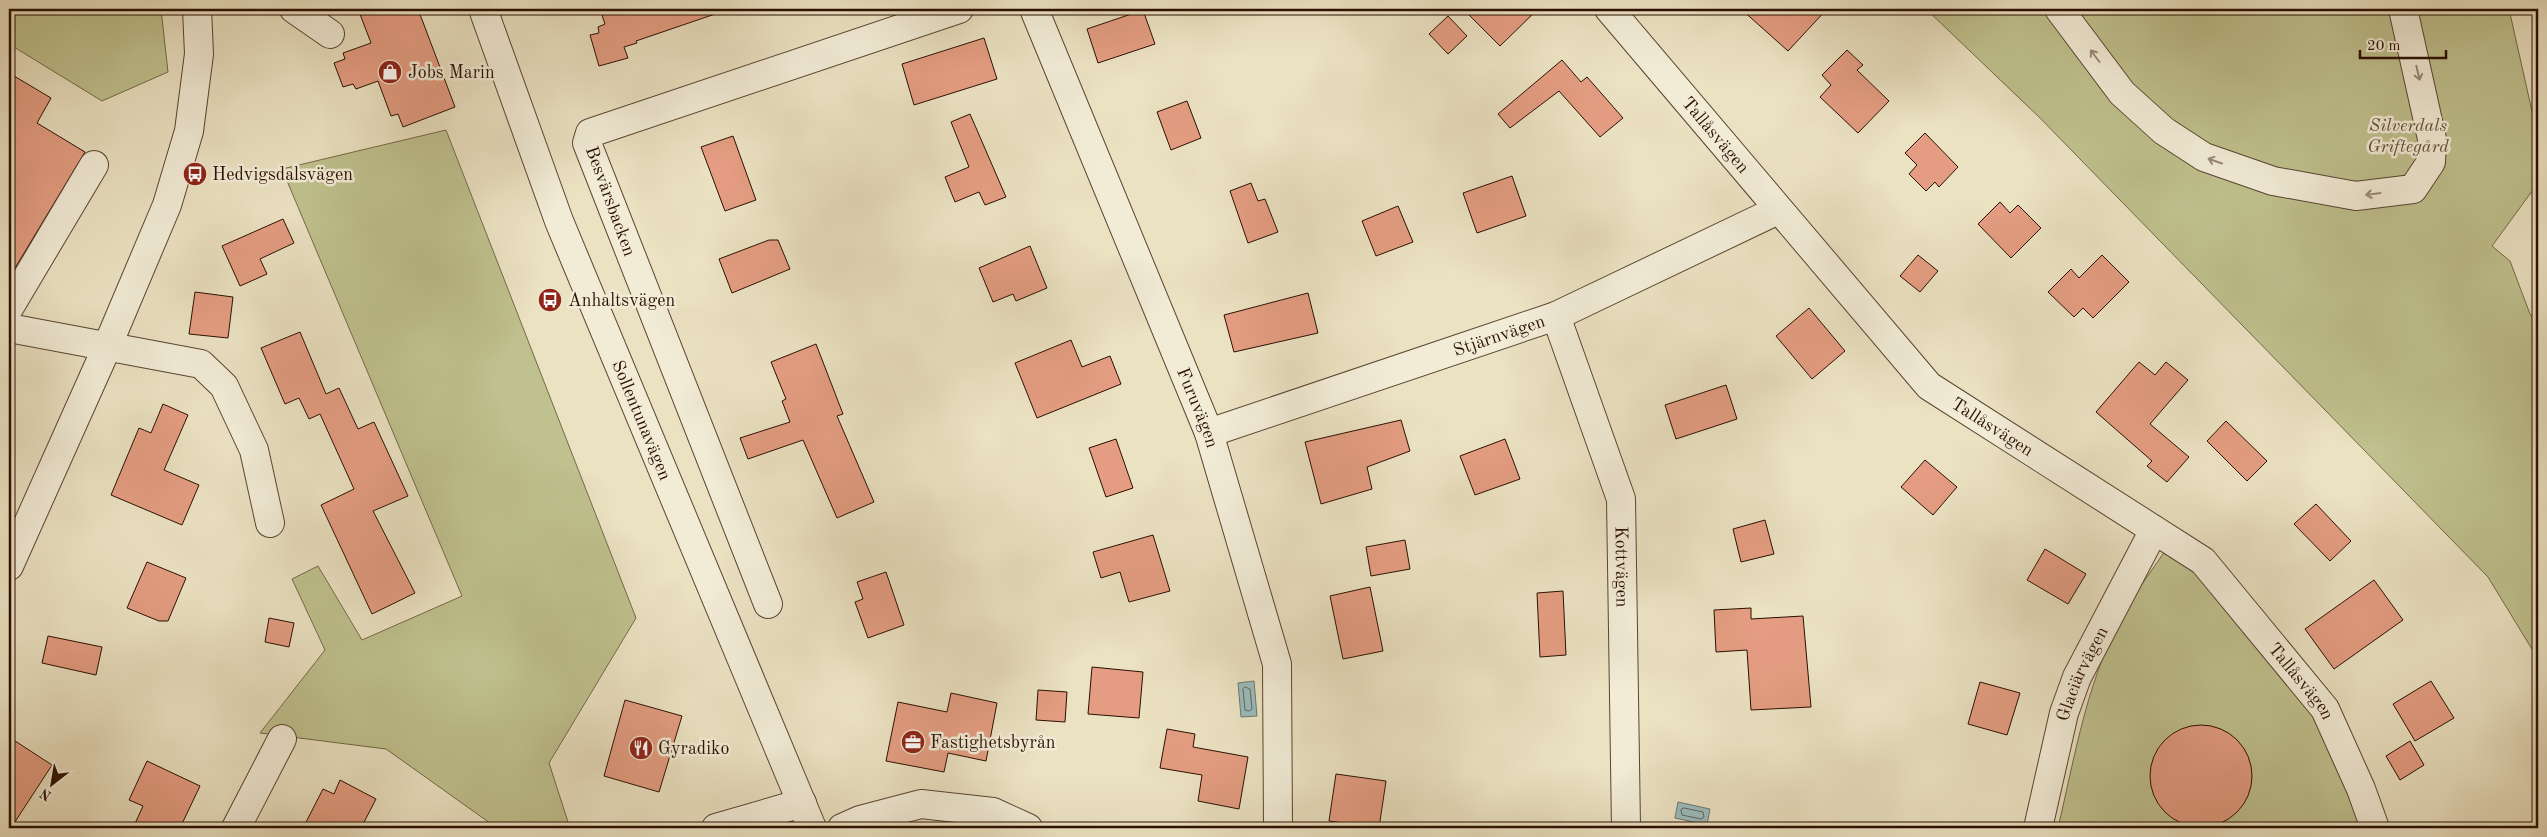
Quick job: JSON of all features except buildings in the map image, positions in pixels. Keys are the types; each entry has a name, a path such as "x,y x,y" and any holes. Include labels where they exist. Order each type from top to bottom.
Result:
{"street":[{"path":"9,566 107,347 167,205 189,131 199,54 197,9"},
{"path":"294,9 330,34"},
{"name":"Sollentunavägen","path":"483,9 558,221 812,828"},
{"name":"Besvärsbacken","path":"768,604 586,143 590,134 959,9"},
{"name":"Furuvägen","path":"1034,9 1209,433 1277,664 1278,828"},
{"name":"Tallåsvägen","path":"1609,9 1929,386 2203,561 2325,709 2361,789 2375,828"},
{"path":"2059,9 2122,93 2164,131 2196,152 2204,157 2273,181 2356,196 2413,189 2430,162 2432,139 2403,9"},
{"path":"9,308 94,165"},
{"name":"Stjärnvägen","path":"1209,433 1556,316 1778,210"},
{"name":"Kottvägen","path":"1556,316 1621,498 1626,828"},
{"path":"9,328 200,364 224,386 254,450 270,524"},
{"name":"Glaciärvägen","path":"2038,828 2064,713 2077,676 2154,530"},
{"path":"236,828 282,739"},
{"path":"716,828 802,802"},
{"path":"842,828 860,820 921,804 993,812 1028,828"}],"green space":[{"path":"9,9 161,9 168,72 102,101 9,44"},
{"name":"Silverdals Griftegård","path":"1926,9 2509,9 2538,138 2538,183 2492,246 2510,261 2530,314 2538,325 2538,659 2488,577 2039,117"},
{"path":"446,130 636,618 549,763 570,828 497,828 386,749 260,733 325,650 292,579 318,566 362,640 462,596 282,169"},
{"path":"2165,551 2213,582 2329,731 2367,828 2058,828 2093,684 2122,615"}],"water":[{"path":"1254,681 1257,716 1241,717 1238,683"},
{"path":"1678,802 1710,809 1707,825 1675,818"}],"place":[{"name":"Jobs Marin","path":"390,72"},
{"name":"Hedvigsdalsvägen","path":"195,174"},
{"name":"Anhaltsvägen","path":"550,300"},
{"name":"Fastighetsbyrån","path":"913,742"},
{"name":"Gyradiko","path":"641,748"}]}
